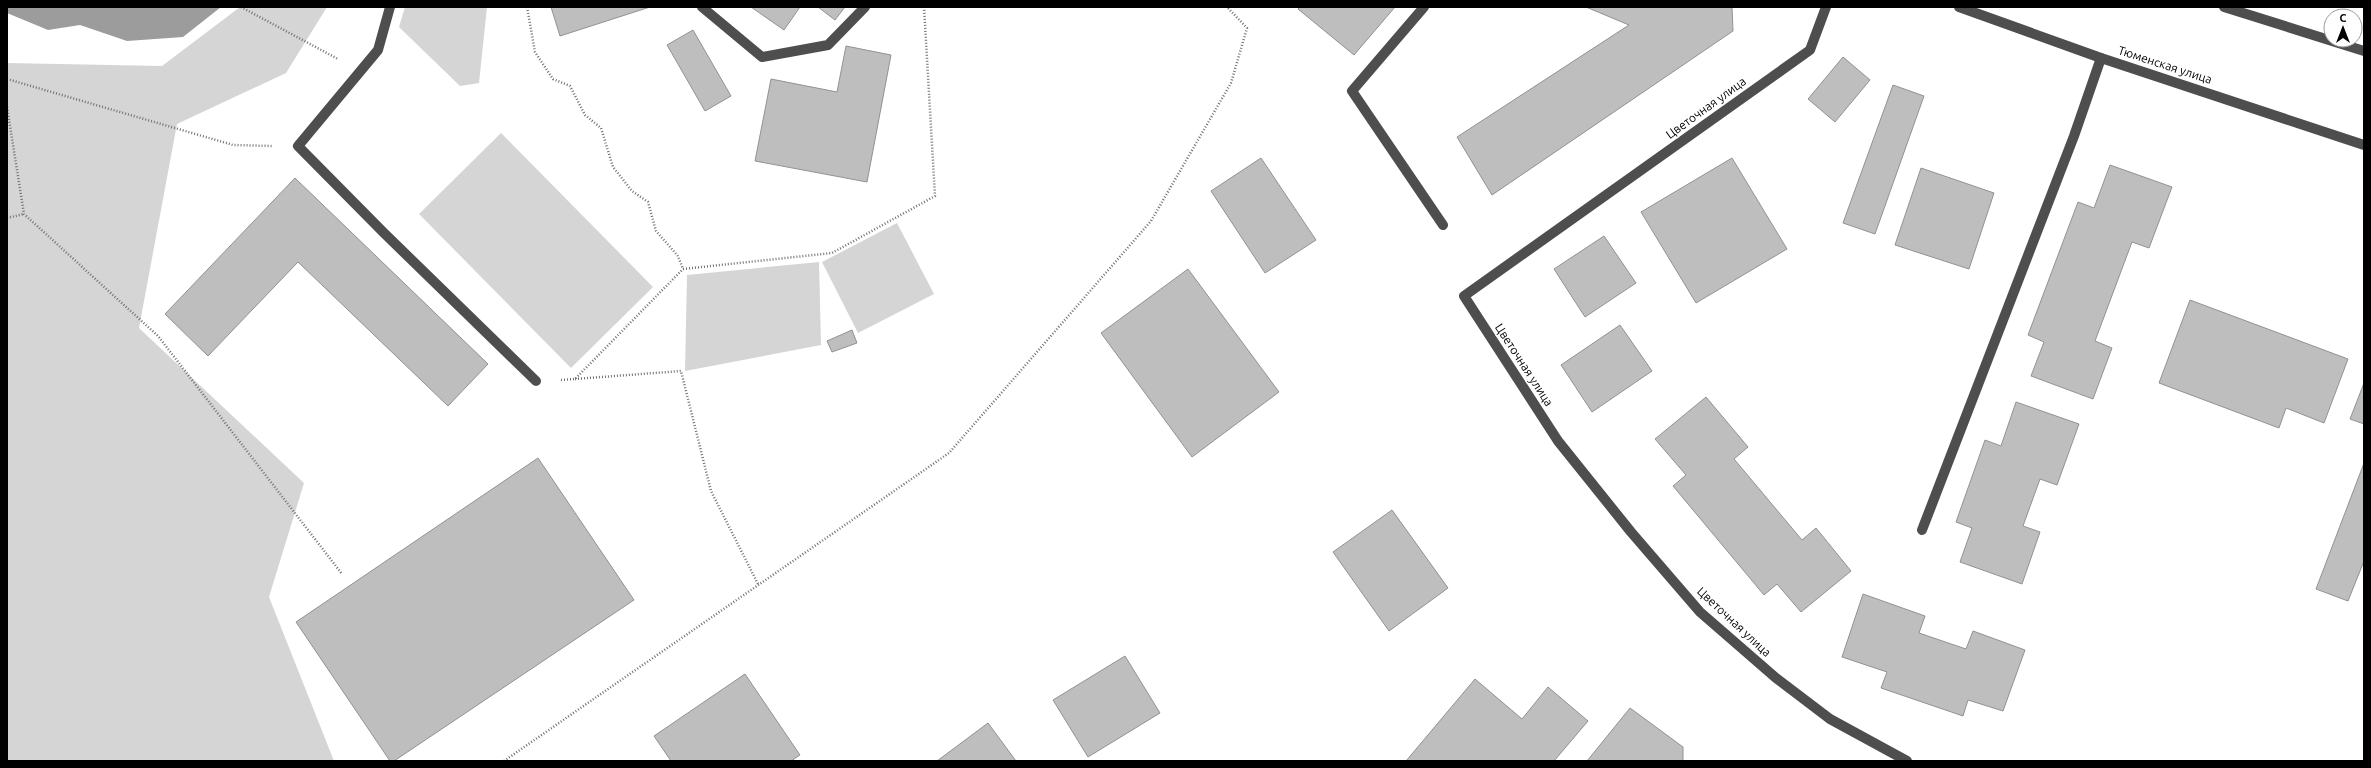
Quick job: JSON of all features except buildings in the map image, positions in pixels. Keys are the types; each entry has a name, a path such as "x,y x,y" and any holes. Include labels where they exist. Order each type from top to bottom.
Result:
{"street":[{"path":"390,7 378,50 298,146 384,233 536,381"},
{"path":"702,7 762,57 828,45 865,7"},
{"path":"1424,7 1352,91 1443,225"},
{"name":"Цветочная улица","path":"1826,7 1810,50 1464,296 1558,441 1631,532 1700,612 1776,678 1830,719 1908,761"},
{"name":"Тюменская улица","path":"1959,7 2101,58 2364,145"},
{"path":"2224,7 2364,51"},
{"path":"1922,530 2074,136 2101,58"}],"path":[{"path":"241,7 361,72"},
{"path":"527,7 536,52 553,79 570,86 585,115 601,128 613,167 632,191 648,202 656,231 678,256 683,269"},
{"path":"575,379 683,269 832,253 935,196 924,7"},
{"path":"504,761 949,453 1151,221 1231,82 1247,28 1227,7"},
{"path":"7,79 233,145 298,146"},
{"path":"7,107 24,214 158,336 342,574"},
{"path":"7,218 24,214"},
{"path":"536,381 680,371 711,490 758,584"}],"shaded area":[{"path":"7,7 221,7 183,37 127,41 80,25 48,30 7,13"},
{"path":"240,7 327,7 286,73 177,124 139,328 304,483 269,597 334,761 7,761 7,63 162,66"},
{"path":"405,7 487,7 479,83 460,86 399,27"},
{"path":"501,133 653,287 571,368 419,214"},
{"path":"897,223 934,294 858,333 822,262"},
{"path":"819,262 821,345 685,371 687,275"}]}
